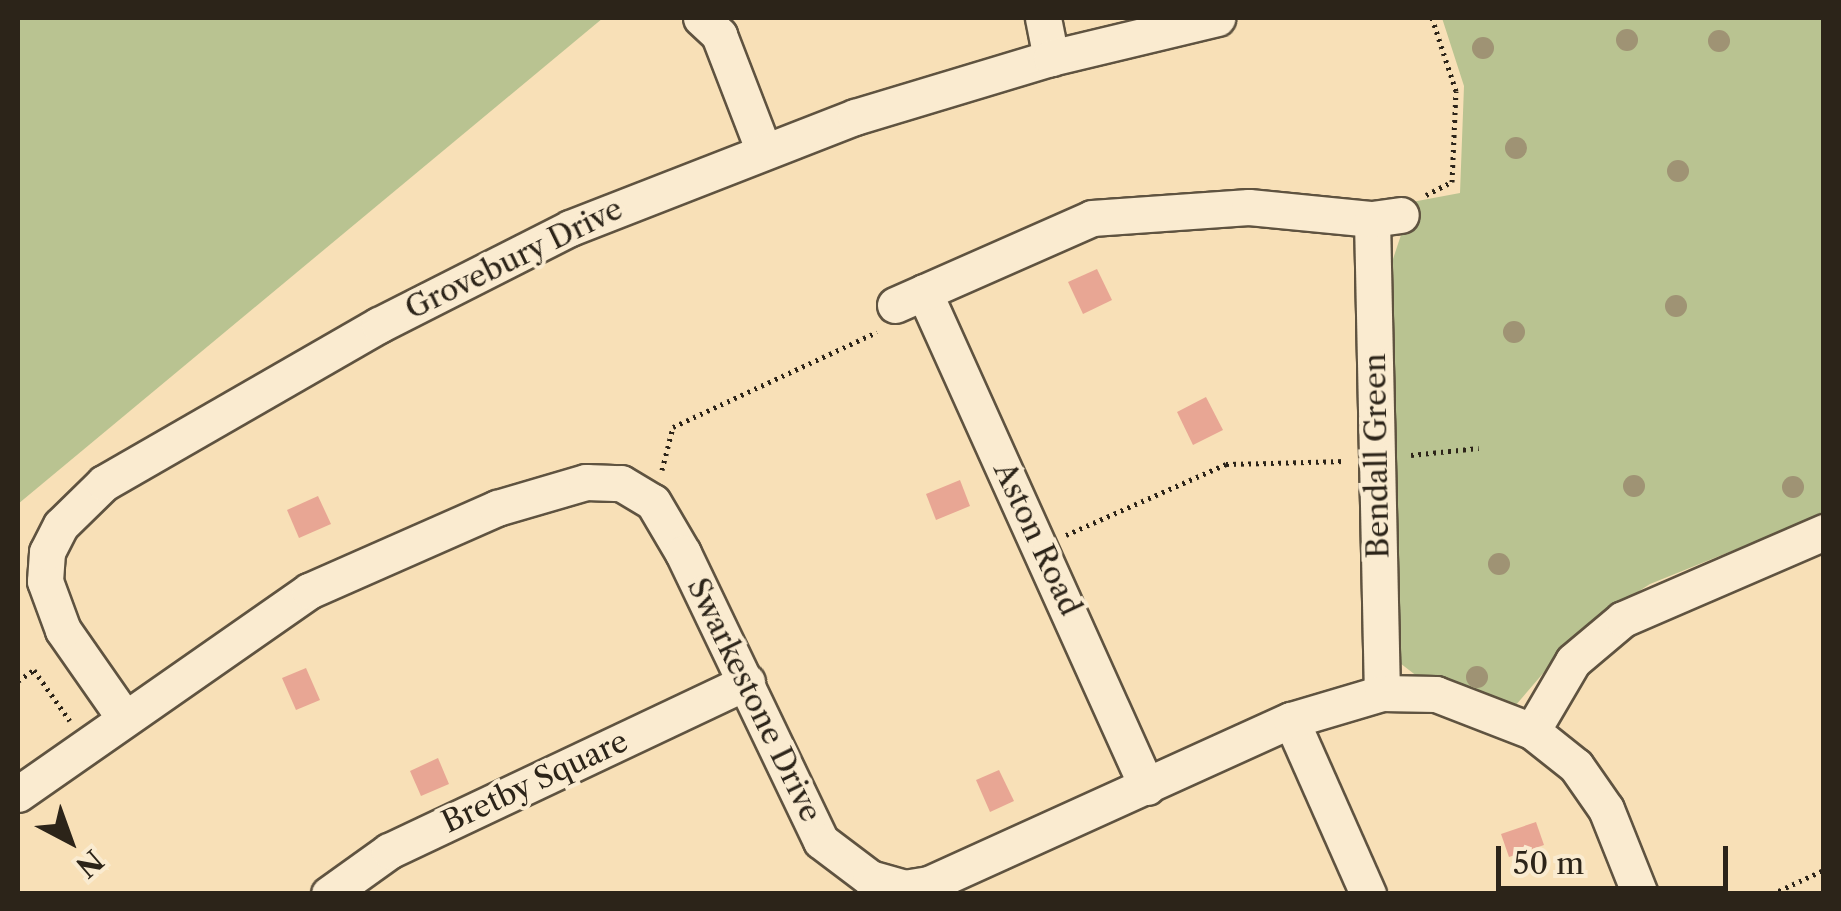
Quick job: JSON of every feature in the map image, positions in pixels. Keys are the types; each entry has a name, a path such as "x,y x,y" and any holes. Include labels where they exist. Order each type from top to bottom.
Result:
{"street":[{"path":"701,18 718,35 763,149"},
{"path":"1043,18 1051,58"},
{"name":"Grovebury Drive","path":"123,716 63,630 45,580 48,552 81,502 137,462 484,270 763,149 1051,58 1217,18"},
{"path":"910,298 1092,218 1249,207 1387,217"},
{"name":"Bendall Green","path":"1382,694 1377,461 1387,217"},
{"name":"Aston Road","path":"910,298 1041,547 1147,787"},
{"path":"18,794 123,716 309,591 497,508 586,482 621,483 653,502"},
{"name":"Swarkestone Drive","path":"653,502 747,682 821,841 870,878 904,888 929,884 1292,720 1382,694 1436,694 1532,731 1576,766 1606,809 1640,894"},
{"path":"1532,731 1573,660 1623,619 1824,532"},
{"name":"Bretby Square","path":"348,889 389,852 747,682"},
{"path":"1292,720 1368,894"}],"path":[{"path":"1387,217 1417,197 1452,182 1456,91 1432,18"},
{"path":"653,502 673,427 876,333 910,298"},
{"path":"1041,547 1226,464 1377,461 1479,448"},
{"path":"18,681 34,670 86,744"},
{"path":"1772,894 1824,870"}],"green space":[{"path":"18,18 603,18 18,504"},
{"path":"1442,18 1823,18 1823,514 1650,584 1582,628 1515,706 1422,680 1396,660 1393,259 1412,202 1460,193 1464,86"}],"building":[{"path":"1097,269 1112,300 1083,314 1068,282"},
{"path":"1206,397 1223,430 1193,445 1177,412"},
{"path":"960,480 970,506 936,520 926,494"},
{"path":"318,496 331,524 299,538 287,510"},
{"path":"306,668 320,700 296,710 282,678"},
{"path":"438,758 449,784 421,796 410,771"},
{"path":"999,770 1014,801 990,812 976,780"},
{"path":"1536,822 1544,845 1509,857 1501,834"}]}
